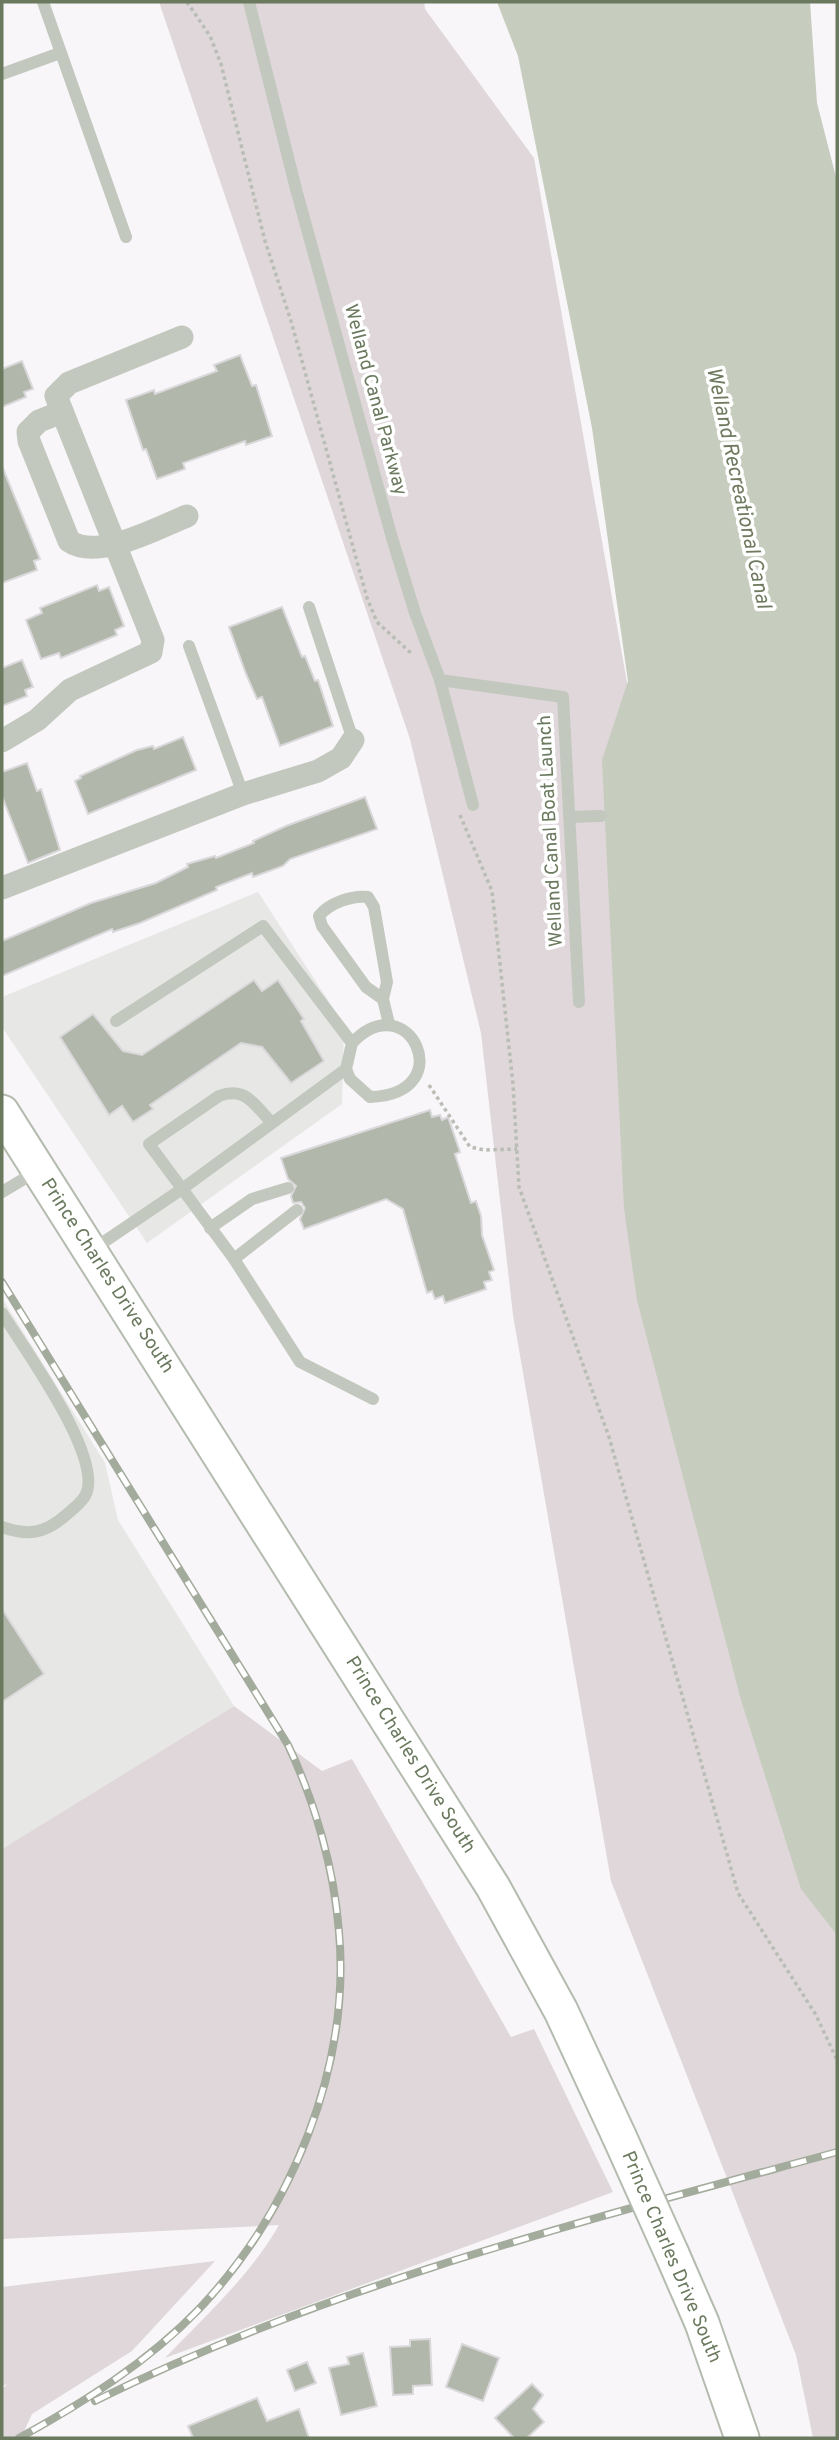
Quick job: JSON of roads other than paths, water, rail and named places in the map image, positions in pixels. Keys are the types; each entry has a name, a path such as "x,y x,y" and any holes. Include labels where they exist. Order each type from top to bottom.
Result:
{"main road":[{"name":"Prince Charles Drive South","path":"2,1112 92,1250 493,1887 561,2011 619,2136 702,2323 742,2438"}],"street":[{"path":"2,741 37,719 70,690 151,652 153,640 56,397 65,385 183,337"},
{"path":"62,412 39,421 28,432 29,441 69,541 77,547 100,548 187,516"},
{"path":"2,888 243,793 318,771 341,758 353,740"}],"lane":[{"path":"43,2 126,237"},
{"name":"Welland Canal Parkway","path":"249,2 296,189 392,538 415,613 440,680 473,806"},
{"path":"2,74 60,53"},
{"path":"309,607 353,740"},
{"path":"189,646 243,793"},
{"name":"Welland Canal Boat Launch","path":"440,680 563,697 579,1002"},
{"path":"569,817 601,816"},
{"path":"383,999 366,987 322,926 319,916 325,908 357,895 368,897 374,907 387,982 383,999 389,1024"},
{"path":"116,1021 263,926 352,1043"},
{"path":"389,1024 405,1031 415,1042 420,1058 419,1072 411,1085 399,1091 370,1097 350,1079 346,1069 352,1043 368,1029 389,1024"},
{"path":"92,1250 182,1189 346,1069"},
{"path":"271,1122 246,1094 231,1091 219,1096 149,1144 234,1259 300,1363 373,1399"},
{"path":"2,1192 39,1170"},
{"path":"210,1228 252,1199 288,1188"},
{"path":"234,1259 297,1210"},
{"path":"2,1313 76,1435 87,1463 88,1484 85,1496 60,1521 42,1532 19,1533 2,1527"}],"water":[{"name":"Welland Recreational Canal","path":"497,2 810,2 817,103 837,181 837,1935 801,1889 741,1700 637,1300 624,1208 602,760 628,681 592,428 518,56"}],"railway":[{"path":"2,1282 288,1745 307,1789 328,1860 339,1932 340,1983 335,2034 324,2085 308,2135 287,2183 232,2270 199,2309 137,2364 91,2396 19,2438"},
{"path":"95,2401 184,2360 367,2289 554,2230 837,2152"}]}
